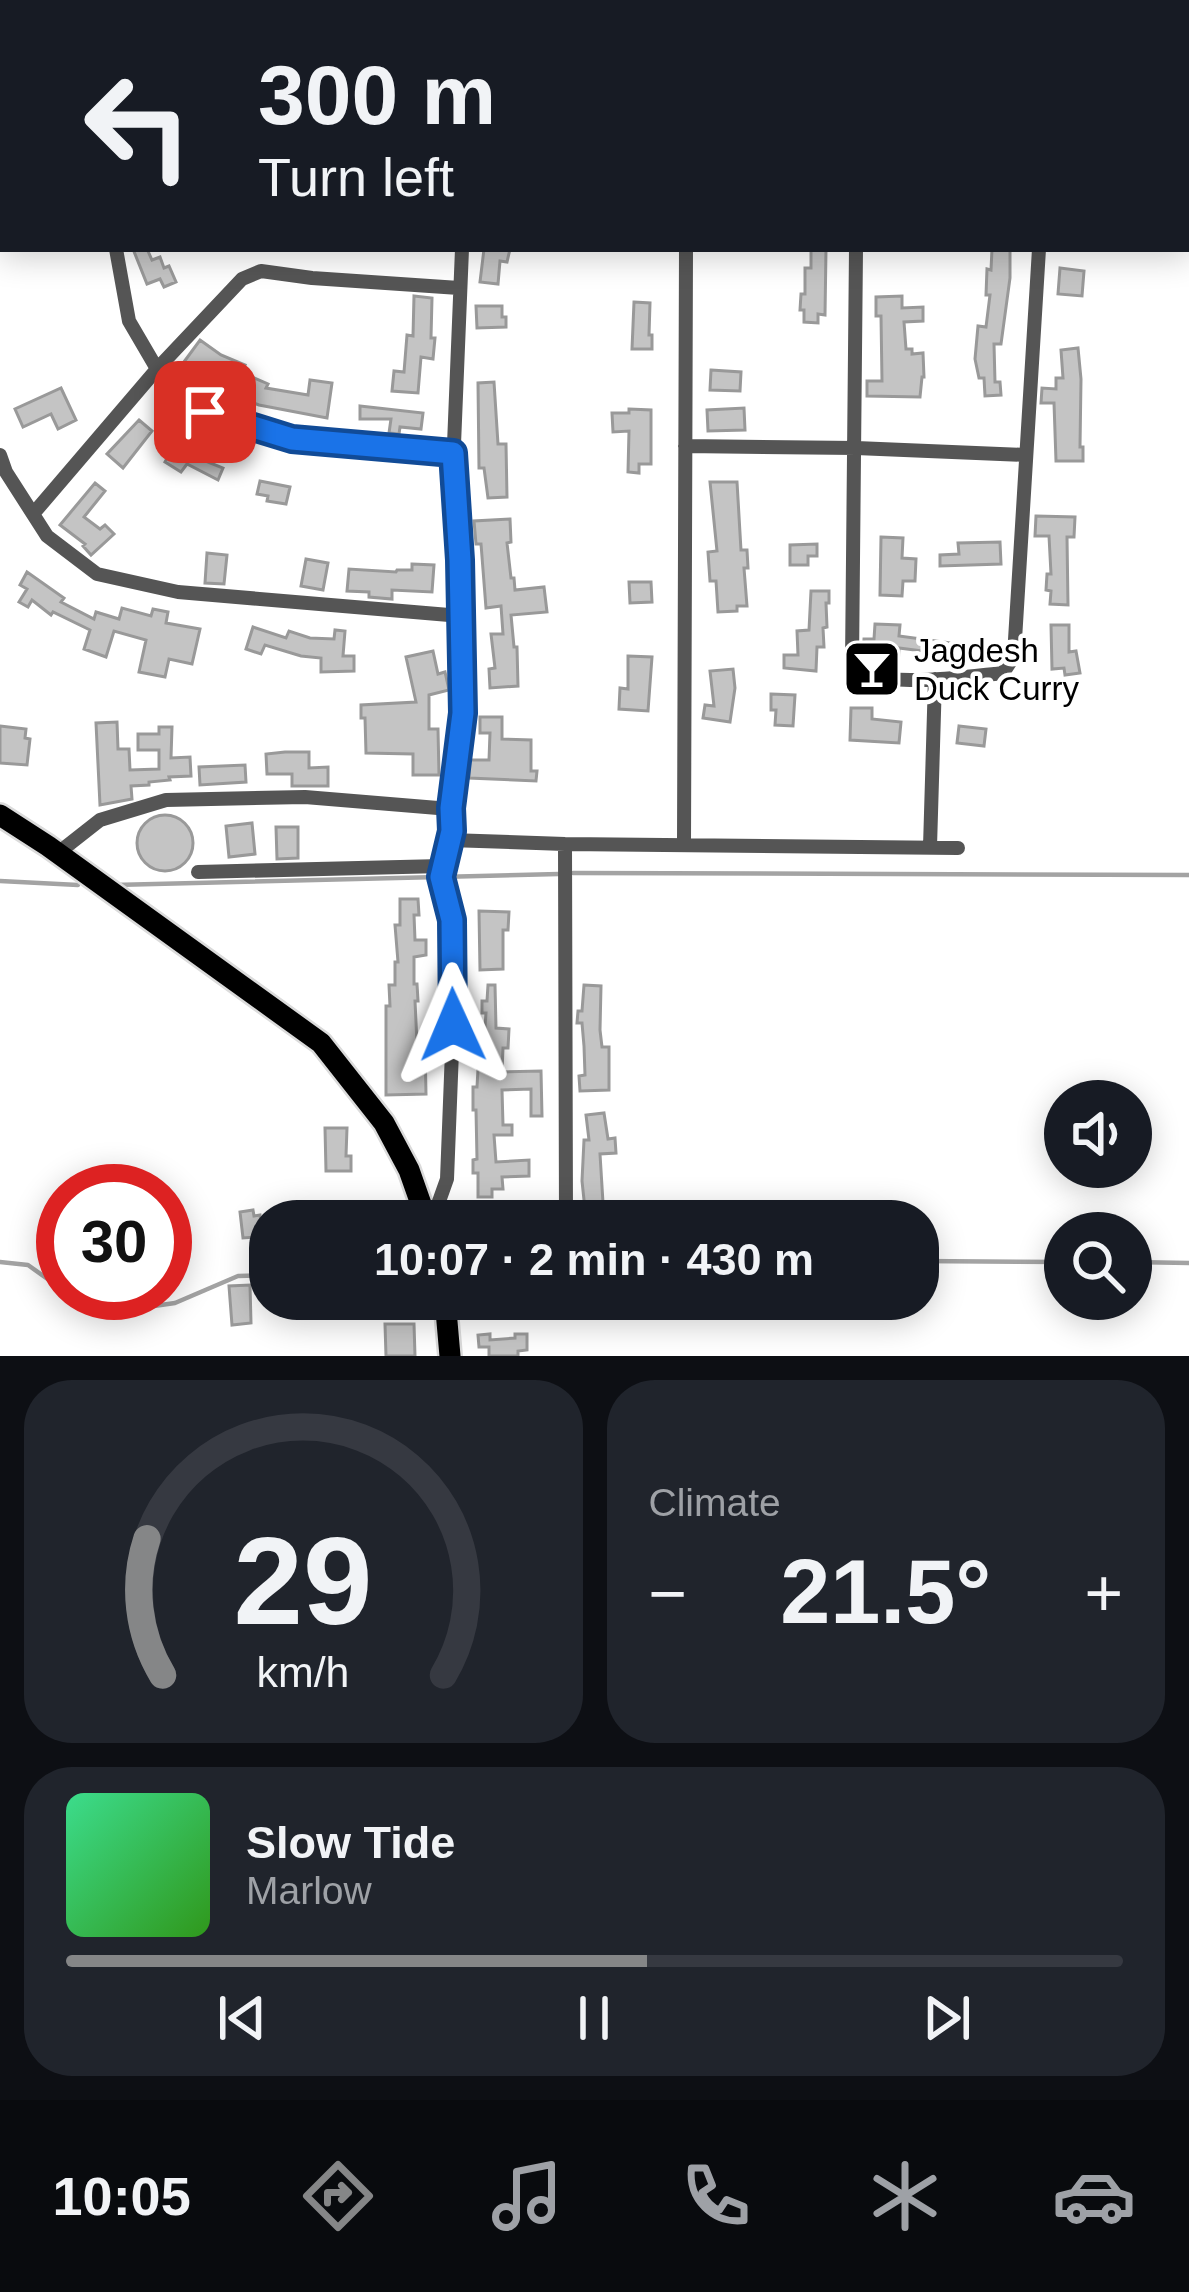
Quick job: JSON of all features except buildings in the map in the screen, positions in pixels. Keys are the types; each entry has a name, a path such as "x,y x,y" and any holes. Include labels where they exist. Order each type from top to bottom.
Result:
{"main road":[{"path":"0,815 321,1043 384,1124 421,1200"},
{"path":"446,1320 449,1356"}],"street":[{"path":"117,252 129,321 166,386 205,412 292,439 453,453"},
{"path":"438,1200 447,1179 453,1025 452,920 441,879 452,831 463,713 453,453 462,252"},
{"path":"685,844 686,252"},
{"path":"856,252 852,663 860,673 935,680 1003,673 1014,656 1039,252"},
{"path":"33,514 157,369 242,279 261,272 459,288"},
{"path":"686,446 1026,455"},
{"path":"0,455 47,536 97,574 178,592 460,616"},
{"path":"930,847 935,680"},
{"path":"58,853 100,820 166,800 305,797 451,808"},
{"path":"448,840 958,848"},
{"path":"565,844 566,1200"},
{"path":"198,872 442,866"}],"waterway":[{"path":"573,873 1189,875"},
{"path":"114,885 559,874"},
{"path":"0,881 78,885"},
{"path":"939,1261 1044,1262"},
{"path":"0,1262 28,1265 36,1271"},
{"path":"1152,1262 1189,1263"},
{"path":"192,1296 249,1276"}],"place":[{"name":"Jagdesh Duck Curry","path":"872,669"}],"route":[{"path":"205,412 292,439 453,453 463,713 452,831 441,877 452,920 453,1025"}]}
